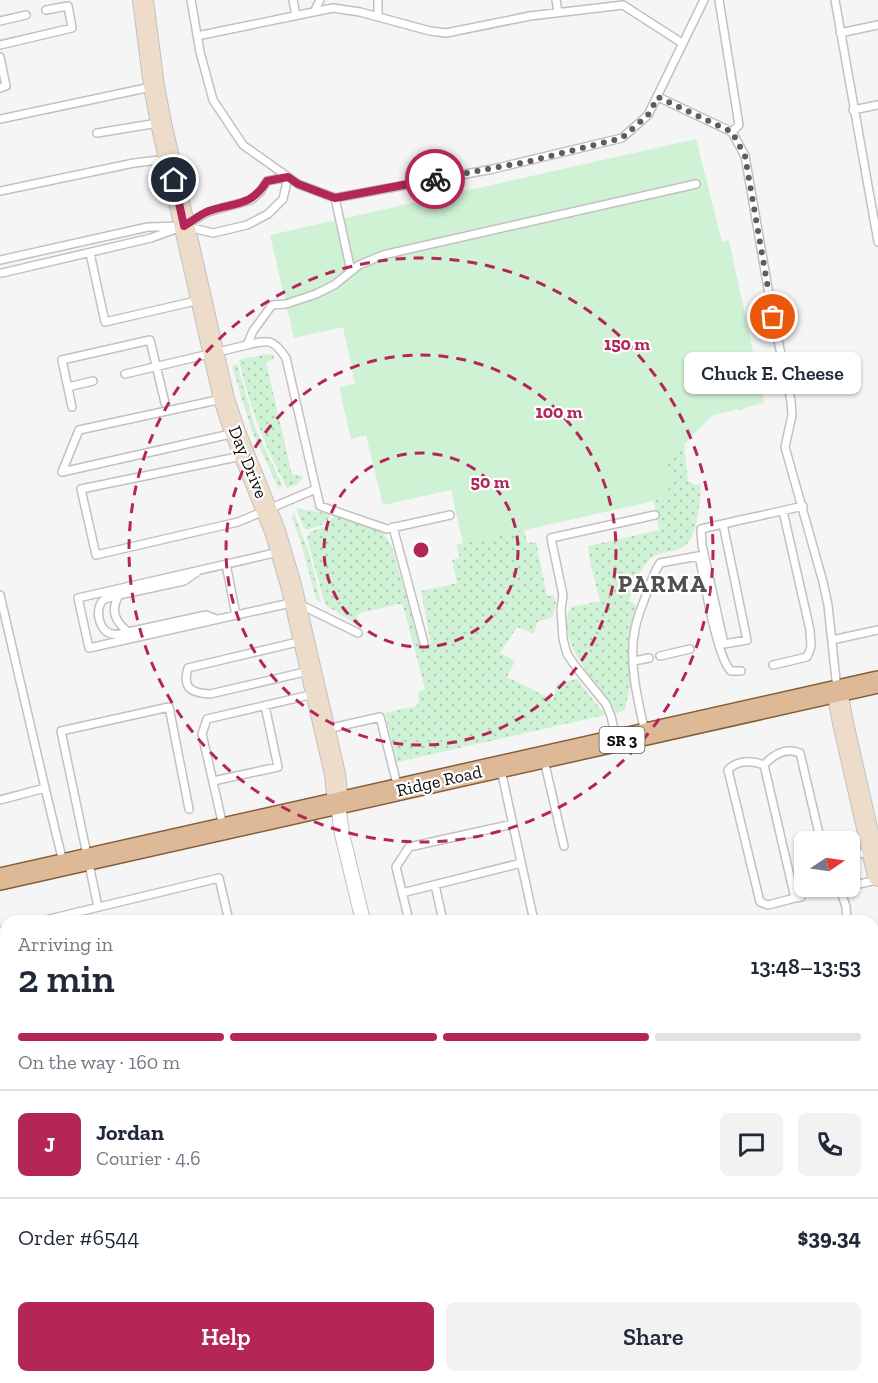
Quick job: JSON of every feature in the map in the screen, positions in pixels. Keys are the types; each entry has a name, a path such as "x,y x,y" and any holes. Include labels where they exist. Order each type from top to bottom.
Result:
{"main road":[{"name":"Ridge Road","path":"0,879 878,682"}],"street":[{"name":"Day Drive","path":"143,0 161,123 200,300 224,399 282,551 335,774 342,834 362,915"},
{"path":"837,692 873,845 878,878"}],"lane":[{"path":"191,0 197,36 213,100 243,145 298,184 335,198 493,169 622,138 648,115 681,43 704,0"},
{"path":"293,0 296,15"},
{"path":"314,12 320,0"},
{"path":"378,0 378,17"},
{"path":"556,0 558,12"},
{"path":"719,0 739,125 732,132"},
{"path":"835,0 878,242"},
{"path":"197,36 333,8 360,12 430,31 446,33 514,18 623,5 681,43"},
{"path":"0,45 72,28 68,6 46,10"},
{"path":"0,21 26,15"},
{"path":"840,33 878,25"},
{"path":"0,57 6,86 0,88"},
{"path":"0,119 154,86"},
{"path":"658,97 732,132 745,156 773,317 791,401 792,415 785,447 819,564 828,605 837,692"},
{"path":"854,110 878,105"},
{"path":"98,133 161,123"},
{"path":"0,191 134,163 169,159"},
{"path":"0,260 148,227 184,226 213,233 260,220 283,199 288,177"},
{"path":"2,273 151,238 184,226 208,212 251,200 267,181 288,177"},
{"path":"247,345 253,331 272,306 316,294 334,285 359,265 383,255 696,184"},
{"path":"335,198 351,272"},
{"path":"90,253 105,322 200,300"},
{"path":"72,407 62,360 150,340 165,403"},
{"path":"125,374 267,340 278,345 285,358 321,506 387,529 450,515"},
{"path":"68,387 93,381"},
{"path":"224,399 79,430 62,472 235,432"},
{"path":"244,455 81,489 96,555 238,522 316,489"},
{"path":"741,671 731,671 726,666 718,642 701,555 701,529 803,506"},
{"path":"772,665 807,657 811,647 810,630 783,511"},
{"path":"616,741 606,704 576,667 565,646 561,615 563,595 551,538 655,515"},
{"path":"701,555 724,644 747,640 723,524"},
{"path":"393,527 424,643"},
{"path":"282,551 78,598 89,648 295,602 358,633"},
{"path":"646,735 634,662 634,630 660,563 701,555"},
{"path":"226,564 236,615"},
{"path":"199,570 184,581 106,599 99,608 100,620 106,632 111,634 206,615 217,620"},
{"path":"0,595 4,626 64,864"},
{"path":"119,595 114,611 117,623 128,632"},
{"path":"832,640 878,630"},
{"path":"304,640 188,668 186,678 189,688 199,694 210,694 311,671"},
{"path":"660,656 690,649"},
{"path":"634,662 649,658"},
{"path":"224,828 202,734 207,719 316,694"},
{"path":"213,782 278,767 265,706"},
{"path":"98,907 61,731 169,708 189,809"},
{"path":"324,729 380,717 398,790"},
{"path":"764,765 774,754 793,750 800,753 818,831"},
{"path":"543,758 564,846"},
{"path":"753,760 764,765 798,898 768,905 760,902 728,770 733,765 753,760"},
{"path":"500,767 533,915"},
{"path":"0,800 45,788"},
{"path":"408,915 396,867 409,847 513,824"},
{"path":"402,893 521,863"},
{"path":"65,915 219,878 228,915"},
{"path":"860,883 878,878"},
{"path":"435,885 442,915"},
{"path":"846,897 847,915"}],"green space":[{"path":"696,139 722,242 729,240 764,403 713,415 707,419 668,463 670,486 665,495 654,501 463,544 451,490 383,505 366,435 351,439 339,387 355,384 343,327 294,338 270,235"},
{"path":"729,240 747,403 743,410 740,411 737,408 713,415 684,443 688,481 695,485 701,484 695,529 687,544 681,548 658,554 650,559 637,581 629,601 636,605 630,633 631,682 625,710 617,713 581,663 568,634 567,620 571,607 600,601 588,546 659,530 654,501 662,498 664,461"},
{"path":"267,354 274,357 273,360 266,362 292,475 303,477 298,484 287,488 258,426 239,360"},
{"path":"237,364 255,427 283,487 278,487 251,429 232,366"},
{"path":"296,508 330,514 330,517 324,524 307,530"},
{"path":"294,512 310,556 321,603 316,599 292,518"},
{"path":"335,515 369,523 382,531 387,538 392,547 421,648 431,644 421,591 457,583 452,560 460,558 456,545 524,530 527,543 536,542 547,596 553,595 556,602 553,617 537,622 534,634 517,627 500,653 515,661 507,677 553,700 557,684 577,679 605,715 397,762 385,713 416,706 419,703 418,692 425,689 403,605 398,604 360,613 357,616 360,626 325,605 307,538 310,532 325,527"}],"way so far":[{"path":"435,179 526,162 622,138 648,115 658,97 732,132 745,156 773,317"}],"place":[{"name":"Chuck E. Cheese","path":"773,317"}],"district":[{"name":"PARMA","path":"663,584"}],"route":[{"path":"174,180 184,226 208,212 251,200 267,181 288,177 298,184 335,198 435,179"}]}
